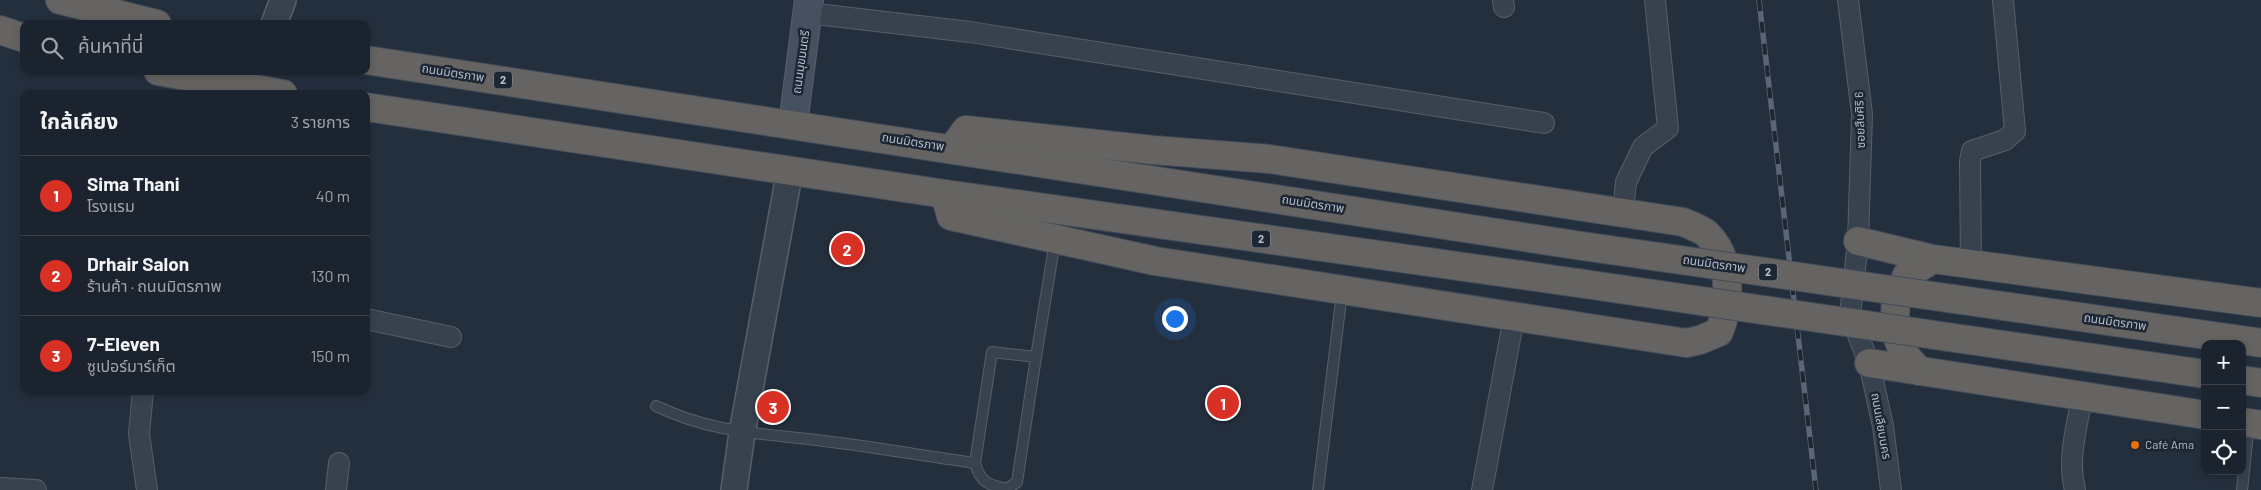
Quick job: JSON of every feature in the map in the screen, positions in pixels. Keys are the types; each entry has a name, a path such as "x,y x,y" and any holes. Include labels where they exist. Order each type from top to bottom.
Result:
{"highway":[{"path":"60,0 142,20"},
{"path":"0,30 20,37"},
{"name":"ถนนมิตรภาพ","path":"370,61 953,148 1582,246 2261,343"},
{"path":"175,75 237,90"},
{"name":"2","path":"370,108 944,194 2201,373"},
{"path":"944,194 951,216 1155,261 1342,291 1686,342 1719,332 1726,316 1727,278 1720,252 1706,234 1683,222 1270,159 1154,150 966,130 953,148"},
{"path":"1858,241 1933,259 1971,265 2261,303"},
{"path":"1919,371 1904,354 1894,329 1896,300 1907,275 1933,259"},
{"path":"1869,363 2201,414"},
{"path":"2246,381 2261,383"}],"main road":[{"name":"ถนนมุขมนตรี","path":"793,124 809,6"}],"street":[{"path":"276,20 283,0"},
{"path":"1623,212 1626,182 1643,147 1668,128 1655,0"},
{"name":"ซอยสืบศิริ 6","path":"1848,0 1862,114 1858,241 1850,315 1869,363"},
{"path":"1971,265 1970,161 1972,151 2005,140 2016,131 2003,0"},
{"path":"809,6 1544,122"},
{"path":"734,490 742,433 790,170"},
{"path":"1482,490 1514,317"},
{"path":"370,319 451,337"},
{"name":"ถนนเลียบนคร","path":"1869,363 1883,426 1891,490"},
{"path":"143,395 139,434 147,490"},
{"path":"2075,490 2072,478 2072,453 2082,396"},
{"path":"336,490 339,463"},
{"path":"0,488 36,490"}],"lane":[{"path":"1036,357 992,352 975,463 979,476 992,486 1009,490 1018,482 1055,240"},
{"path":"1318,490 1342,291"},
{"path":"656,406 705,425 742,433 822,441 975,463"},
{"path":"2242,490 2251,423"}],"railway":[{"path":"1759,0 1816,490"}],"place":[{"name":"Drhair Salon","path":"847,249"},
{"name":"Sima Thani","path":"1223,403"},
{"name":"7-Eleven","path":"773,407"},
{"name":"Café Ama","path":"2135,445"}]}
